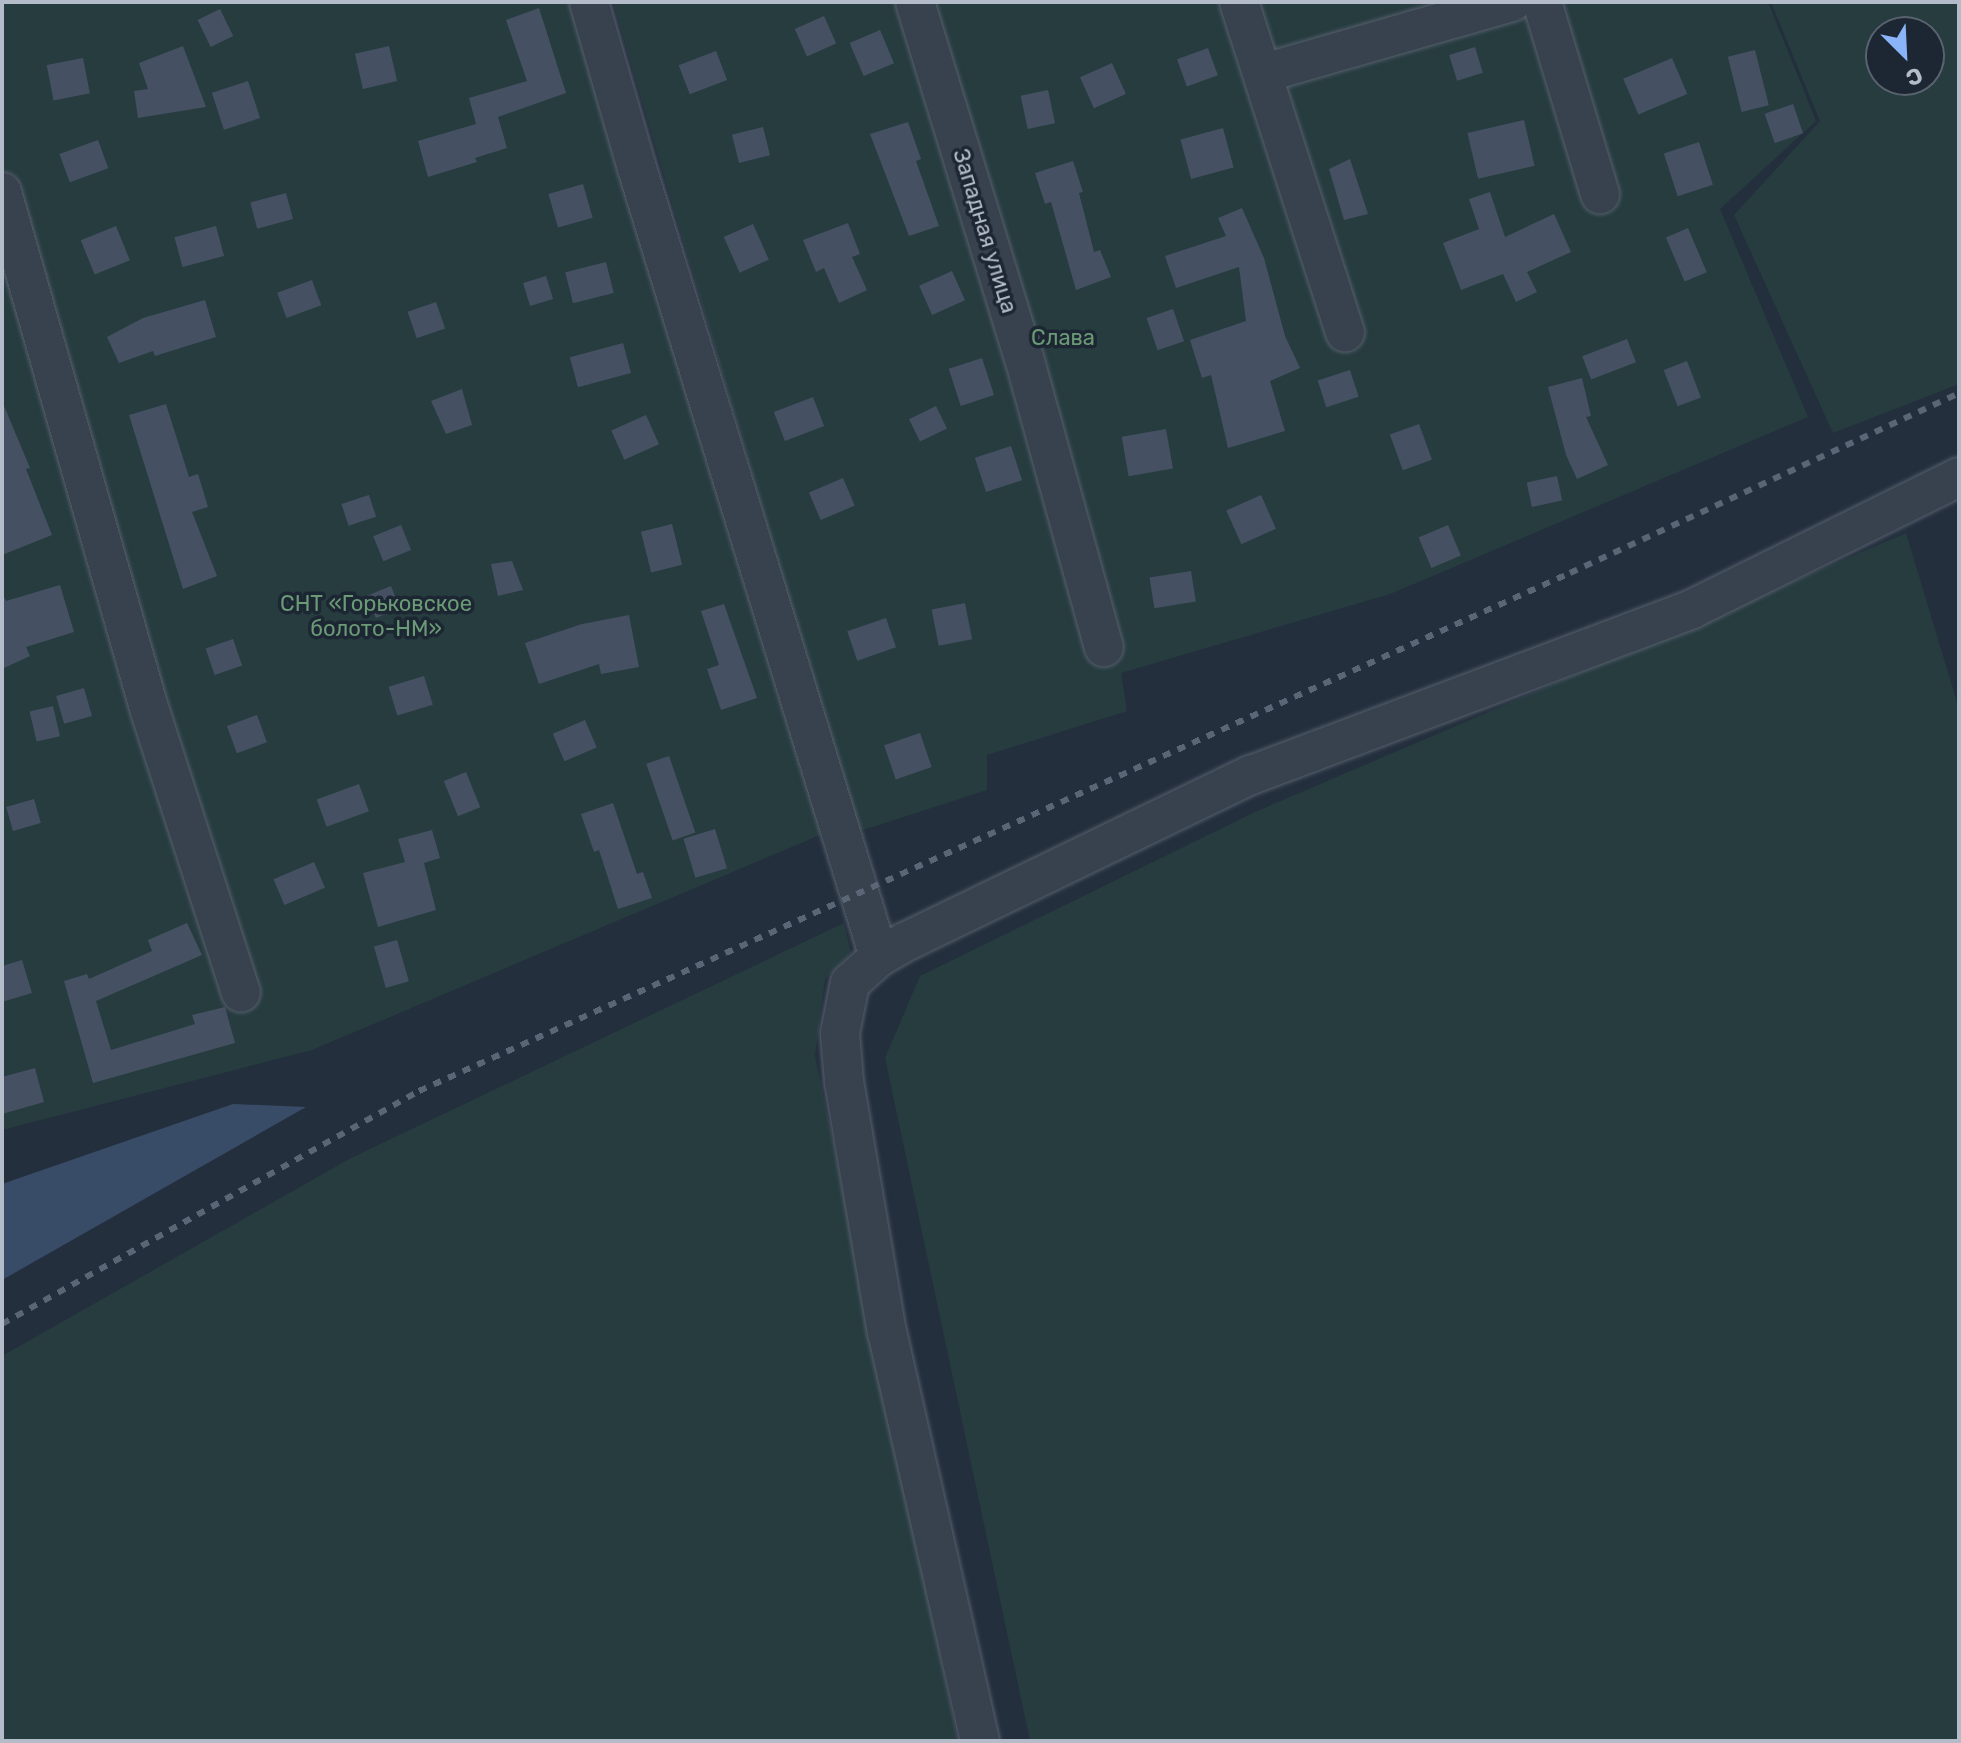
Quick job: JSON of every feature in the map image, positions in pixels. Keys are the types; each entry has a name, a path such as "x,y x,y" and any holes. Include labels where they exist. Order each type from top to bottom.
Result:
{"street":[{"path":"589,2 646,198 879,957"},
{"name":"Западная улица","path":"915,2 1025,361 1104,647"},
{"path":"1239,2 1345,332"},
{"path":"1264,73 1512,2"},
{"path":"1542,2 1600,194"},
{"path":"2,192 149,708 241,992"},
{"path":"980,1741 887,1333 844,1082 840,1033 850,983 879,957 1251,775 1692,609 1959,477"}],"green space":[{"name":"СНТ «Горьковское болото-НМ»","path":"2,2 581,2 832,830 312,1050 2,1130"},
{"name":"Слава","path":"613,2 1768,2 1816,121 1720,209 1808,417 1390,594 1121,673 1127,711 987,755 987,790 857,832"},
{"path":"1771,2 1959,2 1959,384 1833,433 1734,215 1820,121"},
{"path":"1906,533 1959,709 1959,1741 1030,1741 885,1058 920,976 1255,812"},
{"path":"844,923 851,953 825,979 815,1056 958,1741 2,1741 2,1356 351,1158"}],"water":[{"path":"233,1104 306,1107 2,1280 2,1184"}],"building":[{"path":"539,8 566,93 498,117 507,148 475,158 477,162 428,177 418,141 476,124 469,98 527,81 506,20"},
{"path":"220,9 233,36 211,47 198,20"},
{"path":"824,16 836,43 807,56 795,29"},
{"path":"880,30 894,63 864,76 850,43"},
{"path":"183,46 206,107 138,118 134,91 148,89 139,63"},
{"path":"389,46 397,81 363,89 355,54"},
{"path":"1475,47 1483,73 1457,81 1449,55"},
{"path":"1208,48 1218,75 1187,87 1177,59"},
{"path":"1755,50 1769,105 1742,112 1728,57"},
{"path":"716,51 727,80 690,94 679,65"},
{"path":"83,58 90,93 54,100 47,65"},
{"path":"1672,58 1687,94 1638,115 1623,79"},
{"path":"1112,63 1126,94 1094,108 1080,77"},
{"path":"248,81 260,118 224,130 212,93"},
{"path":"1048,90 1055,123 1028,129 1021,96"},
{"path":"1793,104 1803,133 1775,143 1765,114"},
{"path":"1524,120 1535,166 1478,179 1467,133"},
{"path":"908,122 921,159 916,161 939,226 909,236 870,134"},
{"path":"763,127 770,155 739,163 732,135"},
{"path":"1223,128 1234,168 1191,179 1180,139"},
{"path":"98,140 108,168 70,182 59,154"},
{"path":"1699,142 1713,185 1678,196 1664,153"},
{"path":"1350,159 1368,214 1344,220 1329,169"},
{"path":"1073,161 1083,192 1079,193 1094,252 1100,250 1111,277 1076,290 1051,202 1045,204 1035,173"},
{"path":"583,184 593,218 558,228 548,194"},
{"path":"1490,192 1505,237 1554,214 1571,252 1527,272 1537,292 1516,302 1503,274 1461,290 1443,243 1479,229 1469,199"},
{"path":"286,193 293,219 257,229 250,203"},
{"path":"1242,208 1264,258 1285,336 1300,368 1270,381 1285,431 1228,448 1211,375 1202,378 1190,340 1246,321 1239,267 1176,288 1165,256 1226,236 1218,218"},
{"path":"848,223 860,254 852,257 867,290 839,303 824,268 816,272 803,240"},
{"path":"753,224 769,260 740,273 724,237"},
{"path":"116,226 130,260 95,275 81,240"},
{"path":"216,226 224,256 182,267 174,237"},
{"path":"1688,228 1707,272 1685,282 1666,237"},
{"path":"606,262 614,293 573,303 565,272"},
{"path":"952,271 965,300 932,315 919,286"},
{"path":"546,276 553,299 530,306 523,283"},
{"path":"312,280 321,305 286,318 277,293"},
{"path":"205,300 216,337 155,356 153,351 119,363 107,337 143,318"},
{"path":"436,302 445,328 417,338 408,312"},
{"path":"1173,309 1184,341 1158,350 1147,318"},
{"path":"1627,339 1636,362 1591,380 1582,356"},
{"path":"623,343 631,373 578,387 570,357"},
{"path":"982,358 994,395 961,406 949,369"},
{"path":"1687,361 1701,397 1678,406 1664,370"},
{"path":"1350,370 1359,397 1326,407 1318,381"},
{"path":"1582,378 1591,416 1586,417 1608,465 1577,479 1566,455 1548,387"},
{"path":"462,389 472,425 446,434 431,401"},
{"path":"813,397 824,426 785,441 774,412"},
{"path":"2,401 30,468 26,469 52,535 2,555"},
{"path":"166,404 189,477 198,474 208,507 192,512 217,576 183,589 129,415"},
{"path":"936,406 947,428 920,442 909,419"},
{"path":"646,415 659,444 624,460 611,430"},
{"path":"1419,424 1432,460 1403,470 1390,435"},
{"path":"1166,429 1173,468 1129,476 1122,437"},
{"path":"1011,446 1022,480 986,492 975,458"},
{"path":"1557,476 1562,500 1532,507 1527,482"},
{"path":"843,478 855,506 821,520 809,492"},
{"path":"369,495 376,517 349,526 341,504"},
{"path":"1261,495 1276,529 1241,544 1226,510"},
{"path":"672,524 682,565 651,572 641,532"},
{"path":"401,525 411,550 383,561 373,536"},
{"path":"1448,525 1461,555 1431,568 1419,538"},
{"path":"512,561 523,590 498,596 491,564"},
{"path":"1191,571 1196,602 1154,608 1150,578"},
{"path":"60,585 74,632 26,647 30,656 2,669 2,593 6,601"},
{"path":"391,586 400,608 376,618 367,596"},
{"path":"965,603 972,639 939,646 932,609"},
{"path":"724,604 757,698 721,710 707,669 719,665 701,611"},
{"path":"629,615 639,667 601,674 599,664 539,684 525,643 582,624"},
{"path":"886,618 896,647 857,661 847,631"},
{"path":"233,639 242,665 215,675 206,648"},
{"path":"424,676 433,705 397,716 389,687"},
{"path":"84,688 92,716 64,724 56,696"},
{"path":"53,706 60,736 37,742 30,711"},
{"path":"257,715 267,742 237,753 227,726"},
{"path":"585,720 597,748 565,761 553,734"},
{"path":"920,733 932,767 896,779 884,745"},
{"path":"669,756 695,833 673,840 646,764"},
{"path":"466,772 480,807 458,816 444,781"},
{"path":"359,784 369,811 327,827 317,799"},
{"path":"34,799 41,823 13,831 6,807"},
{"path":"613,803 637,874 643,872 652,898 618,909 599,850 594,852 581,814"},
{"path":"715,829 727,868 695,878 683,839"},
{"path":"432,830 440,858 424,863 436,910 378,927 363,873 405,862 398,839"},
{"path":"314,862 325,888 284,905 273,879"},
{"path":"187,923 202,955 96,1001 111,1050 195,1024 192,1015 225,1007 235,1043 93,1083 64,981 87,974 89,979 152,951 148,940"},
{"path":"397,940 409,981 386,988 374,947"},
{"path":"22,960 32,993 2,1002 2,966"},
{"path":"35,1068 44,1102 2,1114 2,1077"}],"railway":[{"path":"2,1324 419,1091 1570,573 1959,393"}]}
